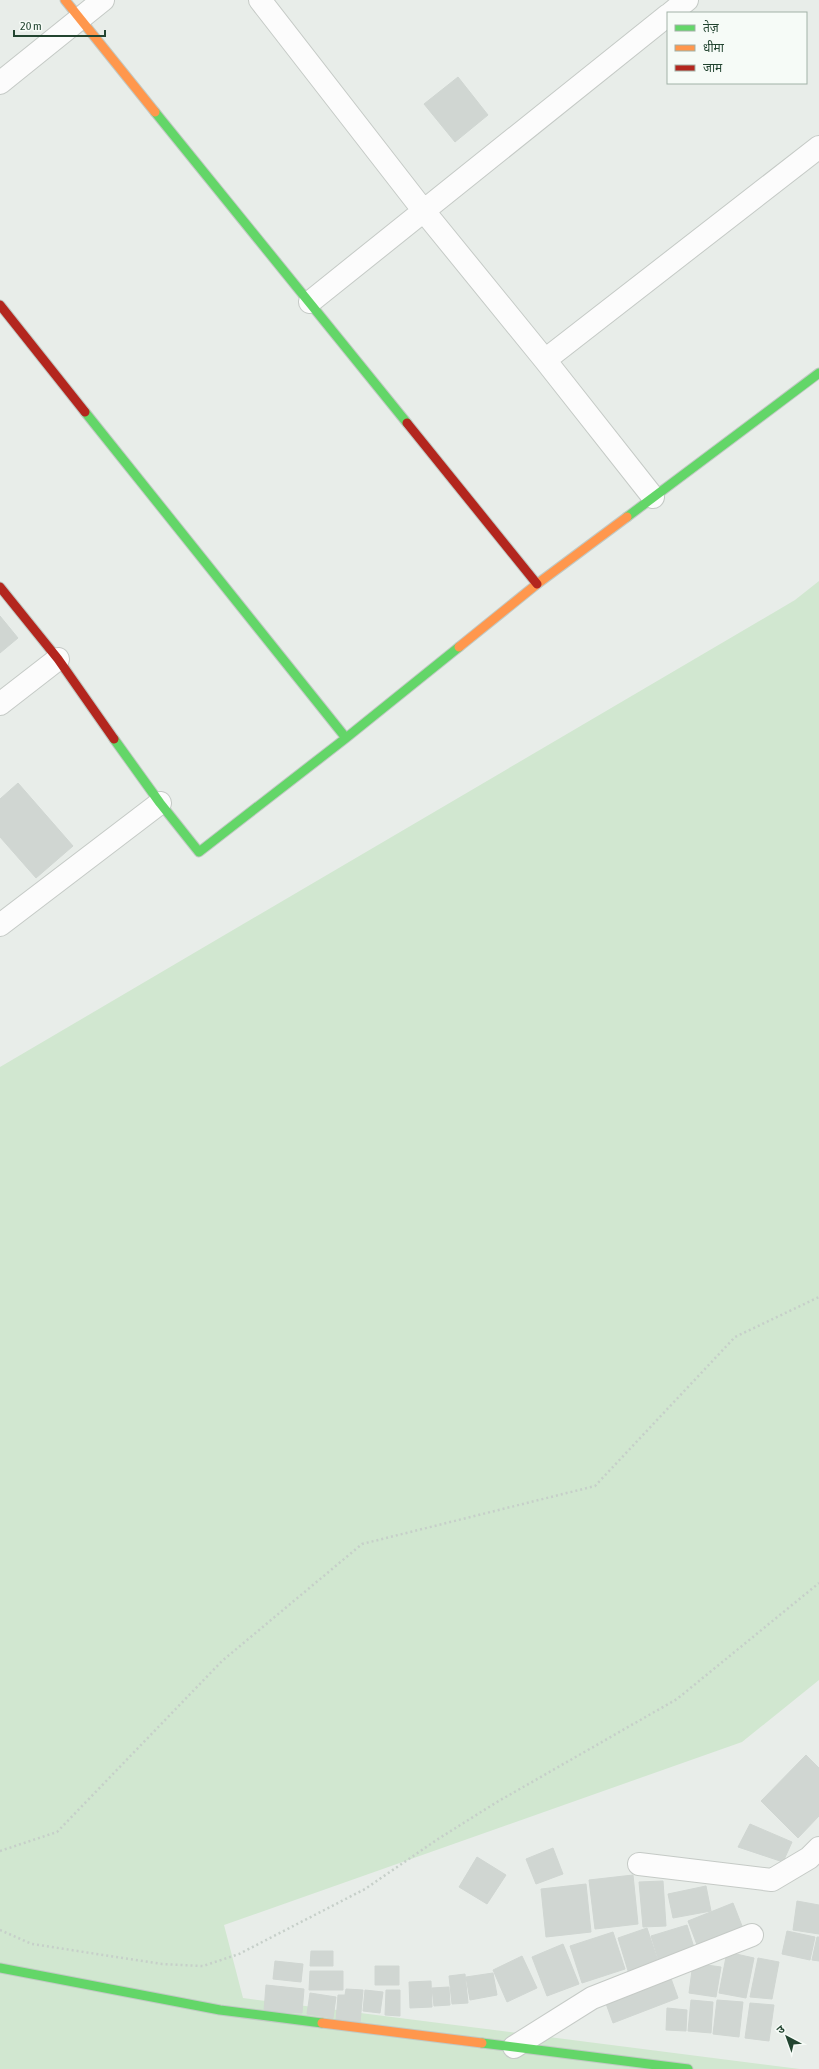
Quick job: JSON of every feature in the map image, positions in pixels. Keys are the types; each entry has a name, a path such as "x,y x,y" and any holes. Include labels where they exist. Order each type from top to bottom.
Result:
{"street":[{"path":"66,0 537,584"},
{"path":"0,83 103,0"},
{"path":"260,0 423,210 546,360 653,497"},
{"path":"671,12 687,0"},
{"path":"310,302 667,16"},
{"path":"546,360 819,147"},
{"path":"1,308 346,738"},
{"path":"0,587 58,659 160,803 199,852 346,738 537,584 819,373"},
{"path":"0,704 58,659"},
{"path":"0,925 160,803"},
{"path":"640,1864 772,1880 809,1858 819,1848"},
{"path":"514,2047 592,1998 752,1935"},
{"path":"0,1968 220,2010 688,2069"}],"path":[{"path":"0,1851 57,1832 222,1661 362,1544 595,1486 735,1337 819,1297"},
{"path":"0,1930 32,1944 162,1964 203,1966 239,1954 365,1889 438,1839 497,1802 677,1699 819,1583"}],"green space":[{"path":"819,581 819,1680 742,1742 224,1925 243,1998 800,2069 0,2069 0,1067 795,600"}],"building":[{"path":"458,77 488,115 455,142 424,104"},
{"path":"0,616 18,638 0,653"},
{"path":"18,783 73,846 36,878 0,837 0,799"},
{"path":"806,1755 819,1768 819,1816 798,1838 761,1801"},
{"path":"750,1824 792,1842 783,1862 738,1847"},
{"path":"553,1848 563,1874 536,1884 526,1859"},
{"path":"477,1857 506,1875 487,1904 459,1887"},
{"path":"633,1875 638,1924 595,1929 589,1880"},
{"path":"663,1881 666,1926 643,1927 639,1882"},
{"path":"586,1884 591,1932 546,1937 541,1889"},
{"path":"706,1886 711,1911 673,1918 668,1894"},
{"path":"797,1901 819,1905 819,1934 793,1930"},
{"path":"733,1903 744,1931 699,1950 688,1921"},
{"path":"687,1925 696,1954 660,1965 651,1936"},
{"path":"647,1928 659,1964 629,1974 618,1938"},
{"path":"787,1931 815,1937 810,1960 782,1954"},
{"path":"613,1932 625,1969 582,1983 570,1946"},
{"path":"817,1937 819,1937 819,1961 812,1960"},
{"path":"563,1944 579,1984 547,1996 532,1957"},
{"path":"311,1951 333,1951 333,1966 310,1966"},
{"path":"727,1952 754,1958 746,1998 719,1993"},
{"path":"522,1956 537,1988 507,2002 493,1970"},
{"path":"758,1958 779,1962 772,1999 750,1997"},
{"path":"275,1961 303,1964 301,1982 273,1979"},
{"path":"693,1963 721,1967 716,1997 689,1993"},
{"path":"375,1966 399,1966 399,1985 375,1985"},
{"path":"310,1971 343,1971 343,1990 309,1990"},
{"path":"493,1973 497,1995 470,2000 466,1977"},
{"path":"669,1973 678,1998 613,2023 604,1998"},
{"path":"465,1974 468,2003 452,2004 449,1976"},
{"path":"431,1981 432,2007 410,2008 409,1982"},
{"path":"266,1985 304,1989 302,2013 264,2011"},
{"path":"449,1987 450,2005 434,2006 432,1988"},
{"path":"346,1989 363,1990 360,2023 336,2021 338,1995 345,1995"},
{"path":"365,1990 383,1992 380,2013 363,2011"},
{"path":"386,1990 400,1990 400,2016 385,2015"},
{"path":"310,1993 336,1997 333,2018 307,2014"},
{"path":"691,2000 713,2002 711,2033 688,2031"},
{"path":"717,2000 743,2002 739,2037 713,2034"},
{"path":"750,2003 774,2005 769,2041 745,2038"},
{"path":"667,2008 687,2010 686,2031 666,2030"}],"traffic: fast":[{"path":"155,112 407,423"},
{"path":"627,517 819,373"},
{"path":"85,412 346,738"},
{"path":"114,739 160,803 199,852 346,738 459,647"},
{"path":"0,1968 220,2010 322,2023"},
{"path":"482,2043 688,2069"}],"traffic: slow":[{"path":"65,0 155,112"},
{"path":"459,647 537,584 627,517"},
{"path":"322,2023 482,2043"}],"traffic: jam":[{"path":"0,305 85,412"},
{"path":"407,423 537,584"},
{"path":"0,587 58,659 114,739"}]}
